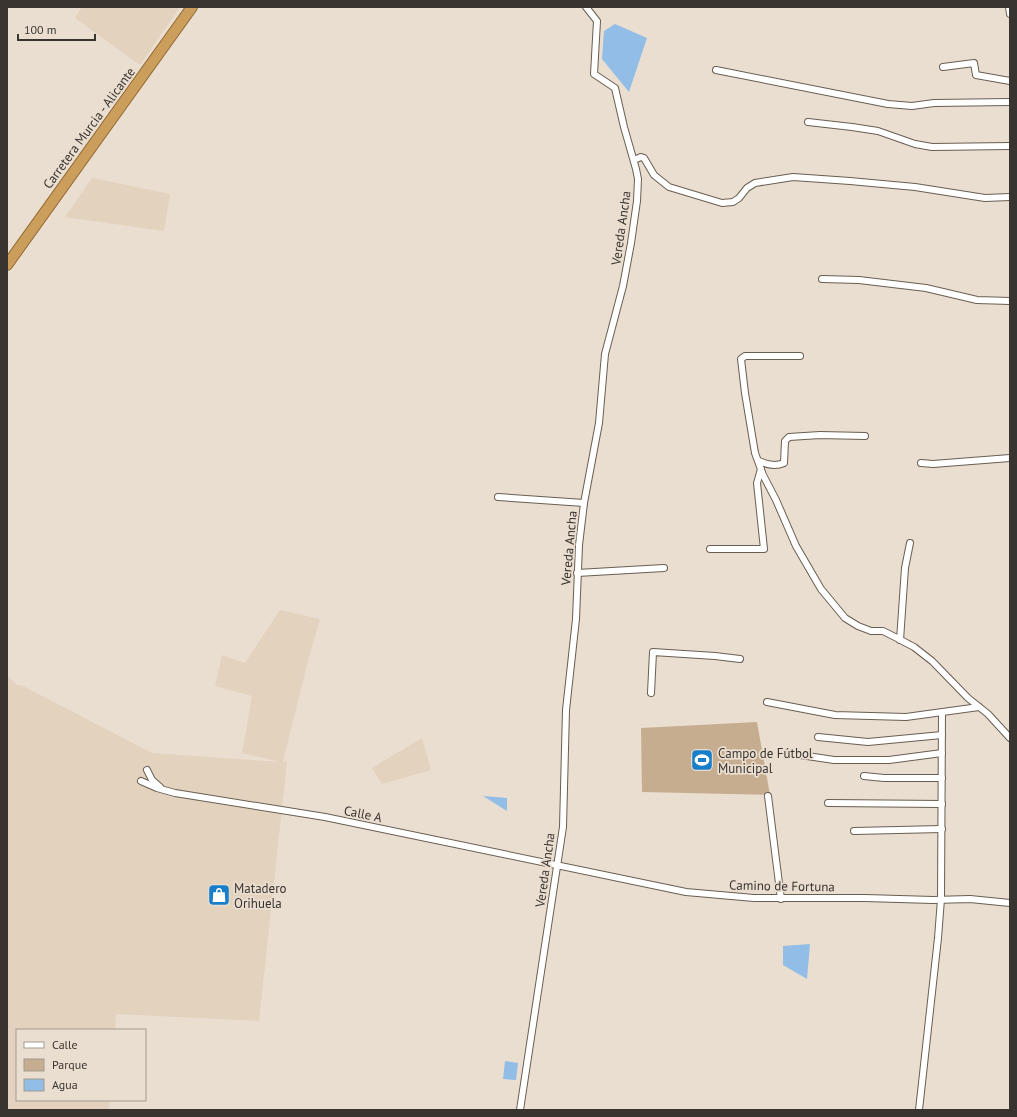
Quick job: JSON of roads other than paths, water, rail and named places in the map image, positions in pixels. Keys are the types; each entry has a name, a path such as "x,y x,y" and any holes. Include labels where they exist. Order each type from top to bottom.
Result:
{"highway":[{"name":"Carretera Murcia - Alicante","path":"7,265 192,7"}],"street":[{"name":"Vereda Ancha","path":"520,1110 563,827 566,710 576,618 578,545 584,503 599,423 605,354 623,286 631,243 638,188 638,179 634,160 624,127 615,88 594,74 597,21 586,7"},
{"path":"1009,7 1010,14"},
{"path":"943,67 974,64 976,75 1010,81"},
{"path":"716,70 888,104 912,106 934,103 1010,102"},
{"path":"808,122 852,127 878,132 915,144 932,147 1010,146"},
{"path":"634,160 641,157 644,158 654,175 669,187 722,203 733,202 739,198 747,188 755,183 793,177 915,187 984,198 1010,197"},
{"path":"822,280 859,280 926,288 978,300 1010,301"},
{"path":"800,356 745,356 741,359 744,393 758,462 796,546 821,589 845,618 858,626 871,631 883,632 914,647 932,661 968,698 988,714 1010,738"},
{"path":"758,462 769,465 780,465 784,463 785,441 789,437 820,435 865,436"},
{"path":"921,463 933,464 1010,458"},
{"path":"710,548 764,550 757,483 761,469"},
{"path":"498,497 584,503"},
{"path":"900,640 905,568 910,543"},
{"path":"577,573 664,568"},
{"path":"651,693 653,652 740,659"},
{"path":"767,702 835,715 906,717 979,707"},
{"path":"919,1110 941,899 942,713"},
{"path":"818,737 868,742 942,735"},
{"path":"787,753 834,760 889,760 942,753"},
{"path":"146,770 152,780 164,790"},
{"path":"864,776 884,778 942,778"},
{"name":"Calle A","path":"141,781 164,790 325,817 557,864"},
{"path":"768,796 781,899"},
{"path":"828,803 942,804"},
{"path":"854,831 942,829"},
{"name":"Camino de Fortuna","path":"557,864 686,892 781,899 970,899 1010,904"}],"water":[{"path":"615,24 647,38 629,92 602,59 604,31"},
{"path":"483,796 507,798 507,811"},
{"path":"810,944 807,979 783,965 783,946"},
{"path":"505,1061 518,1063 516,1080 503,1079"}],"place":[{"name":"Campo de Fútbol Municipal","path":"702,760"},
{"name":"Matadero Orihuela","path":"219,895"}]}
